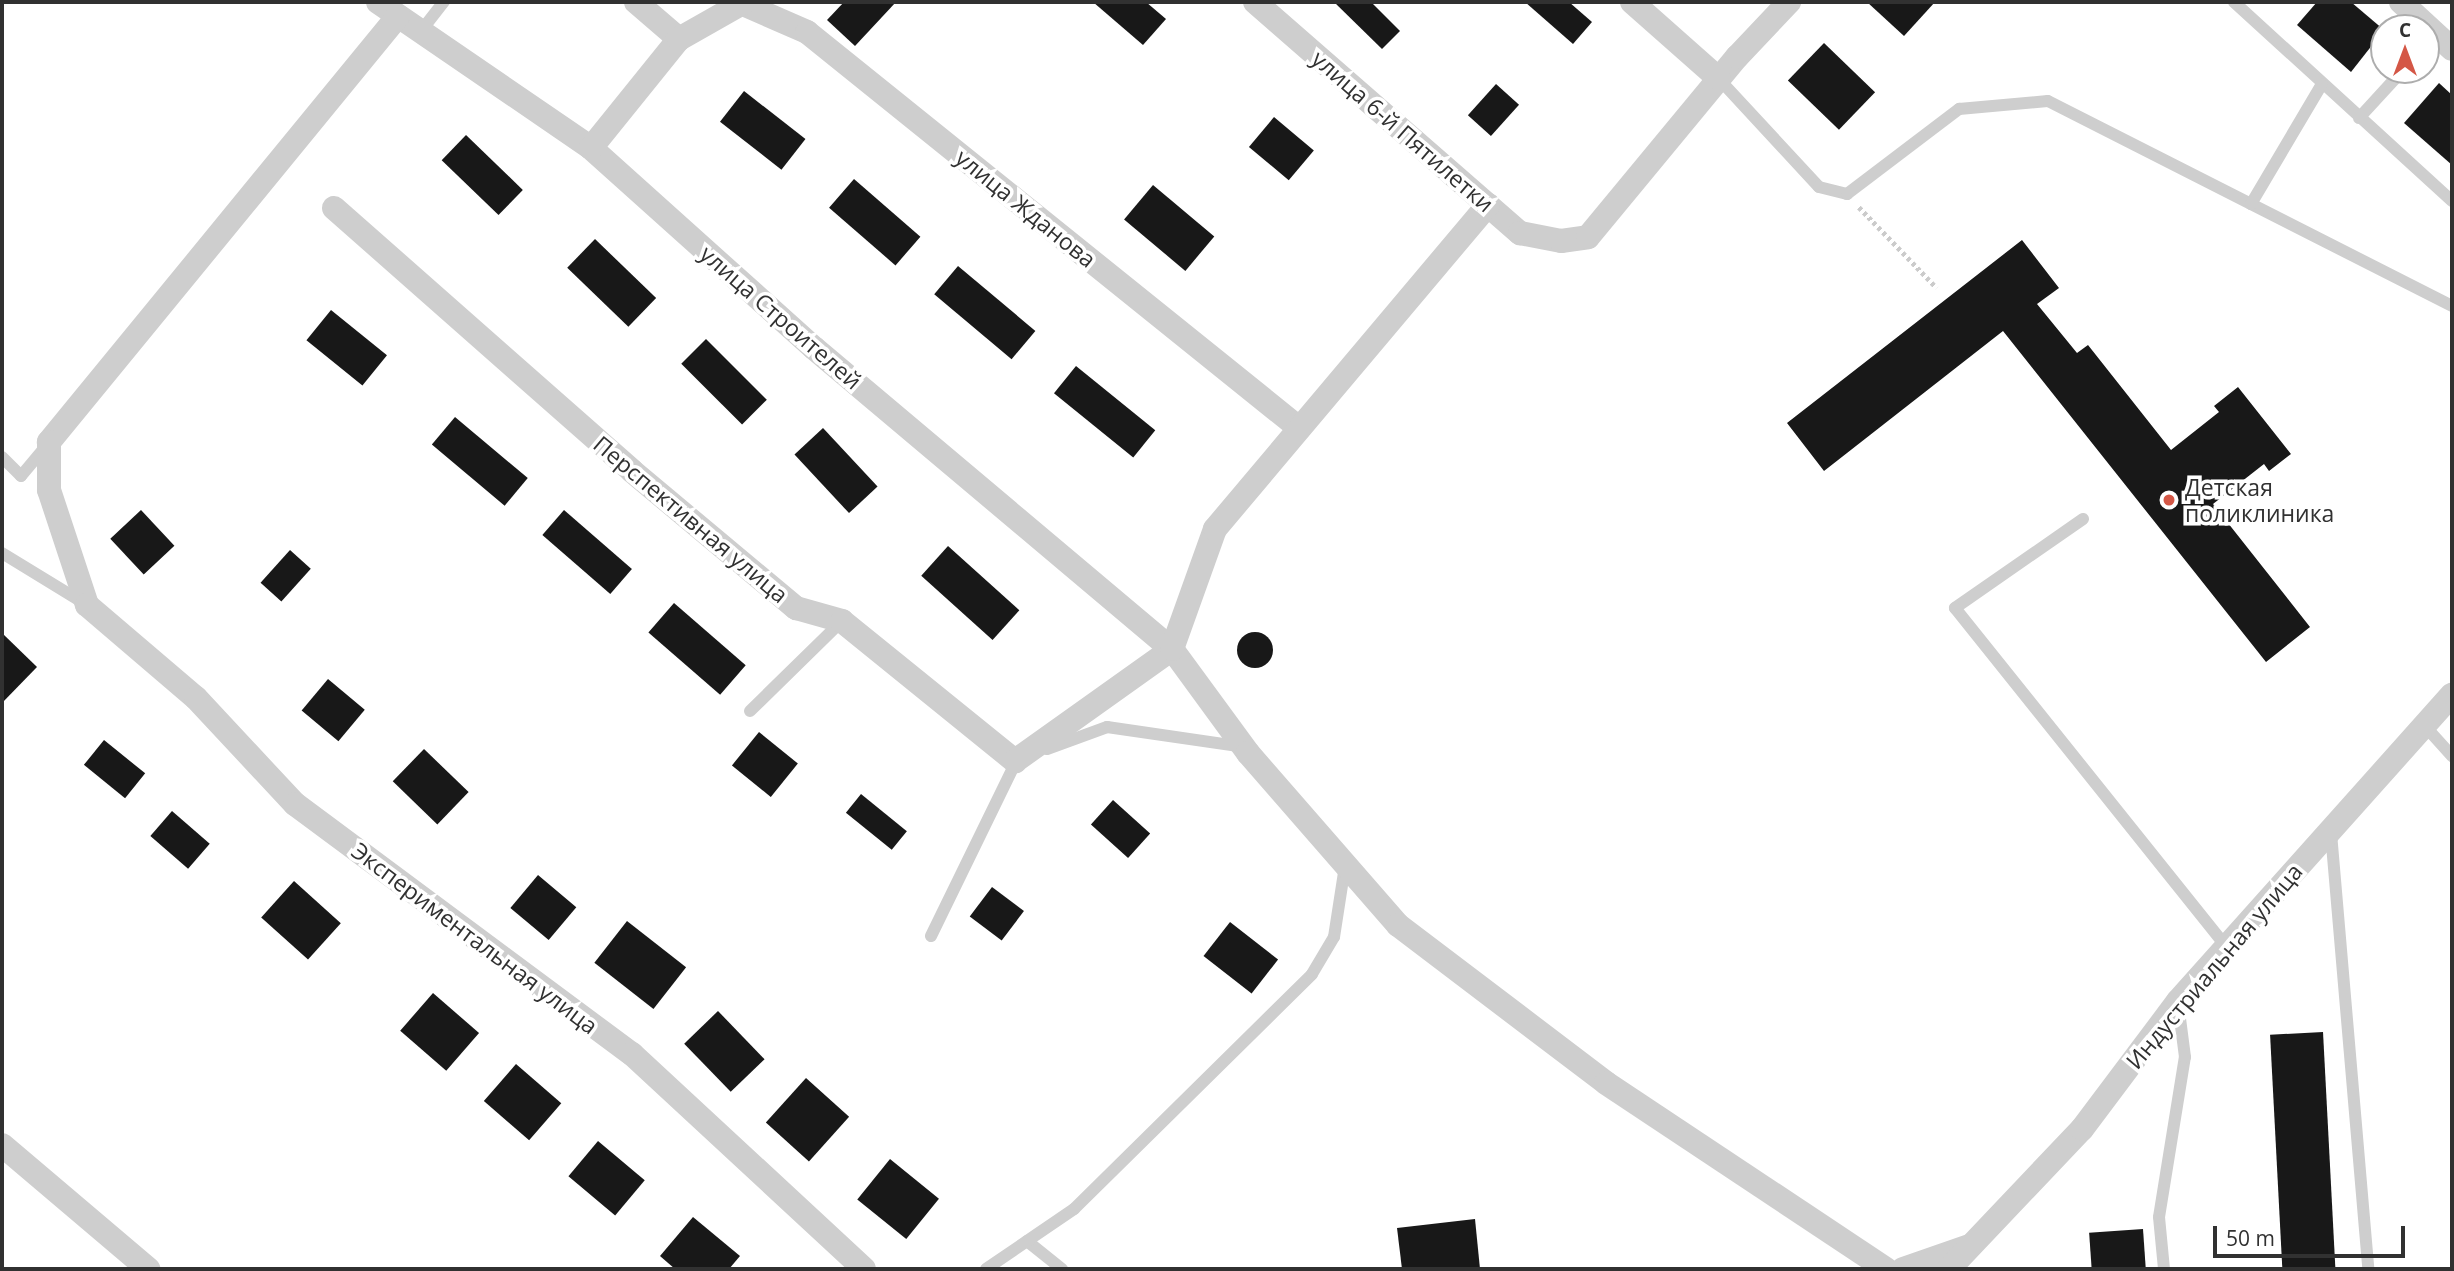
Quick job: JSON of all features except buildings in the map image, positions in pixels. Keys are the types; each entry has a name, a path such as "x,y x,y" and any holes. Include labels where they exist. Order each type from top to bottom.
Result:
{"street":[{"path":"636,2 679,39"},
{"name":"улица 6-й Пятилетки","path":"1255,2 1520,233 1561,241 1588,237 1719,79"},
{"path":"1632,2 1719,79 1789,2"},
{"path":"591,148 679,39 744,3"},
{"name":"улица Жданова","path":"744,3 807,32 1299,428"},
{"name":"улица Строителей","path":"388,9 591,148 814,348 1172,649 1244,747 1398,925 1606,1083 1886,1269"},
{"path":"87,605 49,490 49,442 388,9"},
{"path":"1015,761 1172,649 1214,529 1488,205"},
{"name":"Перспективная улица","path":"334,208 632,471 796,608 842,621 1015,761"},
{"name":"Экспериментальная улица","path":"87,605 196,698 295,804 632,1054 864,1269"},
{"name":"Индустриальная улица","path":"1949,1269 2082,1129 2178,1001 2452,695"},
{"path":"2,1145 148,1269"},
{"path":"1903,1269 1973,1245"}],"lane":[{"path":"421,31 444,2"},
{"path":"2234,2 2452,201"},
{"path":"1719,79 1819,187 1847,194 1959,109 2048,101 2452,306"},
{"path":"2251,204 2322,84"},
{"path":"2359,118 2390,84"},
{"path":"2,457 21,476 49,442"},
{"path":"2082,519 1955,608 2226,946"},
{"path":"2,553 87,605"},
{"path":"750,711 842,621"},
{"path":"2424,725 2452,756"},
{"path":"931,936 1015,761 1107,727 1244,747"},
{"path":"2330,829 2368,1269"},
{"path":"986,1269 1074,1209 1312,974 1334,937 1345,864"},
{"path":"2164,1269 2159,1217 2185,1057 2178,1001"},
{"path":"1027,1241 1062,1269"}],"path":[{"path":"1847,194 1937,288"}],"place":[{"name":"Детская поликлиника","path":"2169,500"}]}
